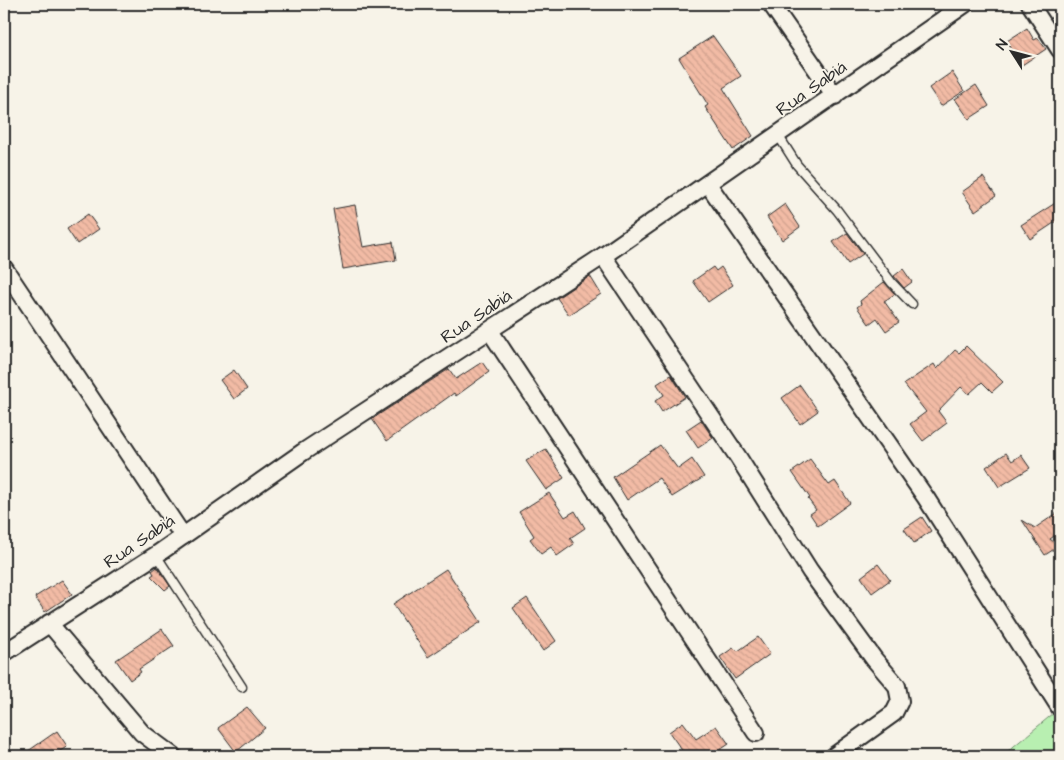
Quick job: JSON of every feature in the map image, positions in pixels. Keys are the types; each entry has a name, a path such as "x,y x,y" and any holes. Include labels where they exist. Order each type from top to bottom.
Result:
{"street":[{"path":"771,4 835,96"},
{"name":"Rua Sabiá","path":"4,653 156,555 303,452 603,256 965,4"},
{"path":"1030,4 1060,50"},
{"path":"708,184 926,498 1060,708"},
{"path":"603,256 738,457 810,571 874,659 897,686 900,702 894,713 834,756"},
{"path":"4,268 183,536"},
{"path":"490,331 756,733"},
{"path":"49,623 142,734 173,756"}],"lane":[{"path":"778,135 796,165 837,210 892,282 912,304"},
{"path":"156,555 242,687"}],"green space":[{"path":"1060,708 1060,756 1002,756"}],"building":[{"path":"1027,28 1034,40 1038,38 1046,49 1022,65 1007,41"},
{"path":"713,36 741,76 723,88 753,136 733,150 705,107 708,105 679,58"},
{"path":"952,72 964,91 941,106 929,88"},
{"path":"976,85 989,106 969,119 955,99"},
{"path":"983,177 996,196 975,211 962,192"},
{"path":"1060,200 1060,219 1030,239 1021,225"},
{"path":"785,204 800,227 782,240 767,217"},
{"path":"355,205 363,247 393,242 396,260 343,269 333,209"},
{"path":"88,214 99,229 77,244 67,229"},
{"path":"847,233 863,254 848,264 833,242"},
{"path":"713,267 716,271 721,267 733,285 708,302 693,281"},
{"path":"903,269 912,282 904,288 894,276"},
{"path":"590,276 601,294 569,315 557,298"},
{"path":"884,282 895,294 884,301 899,322 886,331 877,318 869,324 857,307 861,304 860,301"},
{"path":"966,346 1003,382 992,392 982,382 969,394 961,387 938,411 947,423 923,441 910,424 926,412 904,384 934,364 937,369 955,350 959,353"},
{"path":"482,362 489,372 456,396 454,393 387,441 372,419 449,369 456,379"},
{"path":"234,370 247,389 234,399 220,380"},
{"path":"671,375 685,397 662,412 655,401 664,395 657,384"},
{"path":"800,385 818,411 800,424 782,398"},
{"path":"701,420 713,438 698,448 686,430"},
{"path":"660,445 678,469 692,459 704,477 672,497 659,478 627,500 613,477"},
{"path":"546,449 564,478 546,490 526,461"},
{"path":"1006,453 1012,461 1021,455 1030,468 999,487 986,467"},
{"path":"810,459 829,485 835,481 850,503 818,526 810,514 816,510 792,472"},
{"path":"549,493 565,517 575,511 585,528 570,538 574,544 557,556 551,547 541,554 530,539 534,536 519,512"},
{"path":"1060,511 1060,532 1050,539 1059,546 1045,555 1022,520 1035,528"},
{"path":"922,517 931,531 914,543 904,529"},
{"path":"878,564 890,580 872,593 861,577"},
{"path":"157,567 170,586 165,590 151,576 154,574 152,571"},
{"path":"446,569 481,622 428,657 393,604"},
{"path":"62,580 72,594 45,612 35,597"},
{"path":"527,598 556,641 543,651 513,608"},
{"path":"162,629 174,646 139,669 141,672 130,680 116,660"},
{"path":"758,637 770,654 735,679 720,657 733,648 738,651"},
{"path":"247,707 265,728 236,752 218,728"},
{"path":"683,722 696,739 716,726 729,744 711,756 686,756 669,732"},
{"path":"57,731 67,746 65,748 52,756 21,756"}]}
